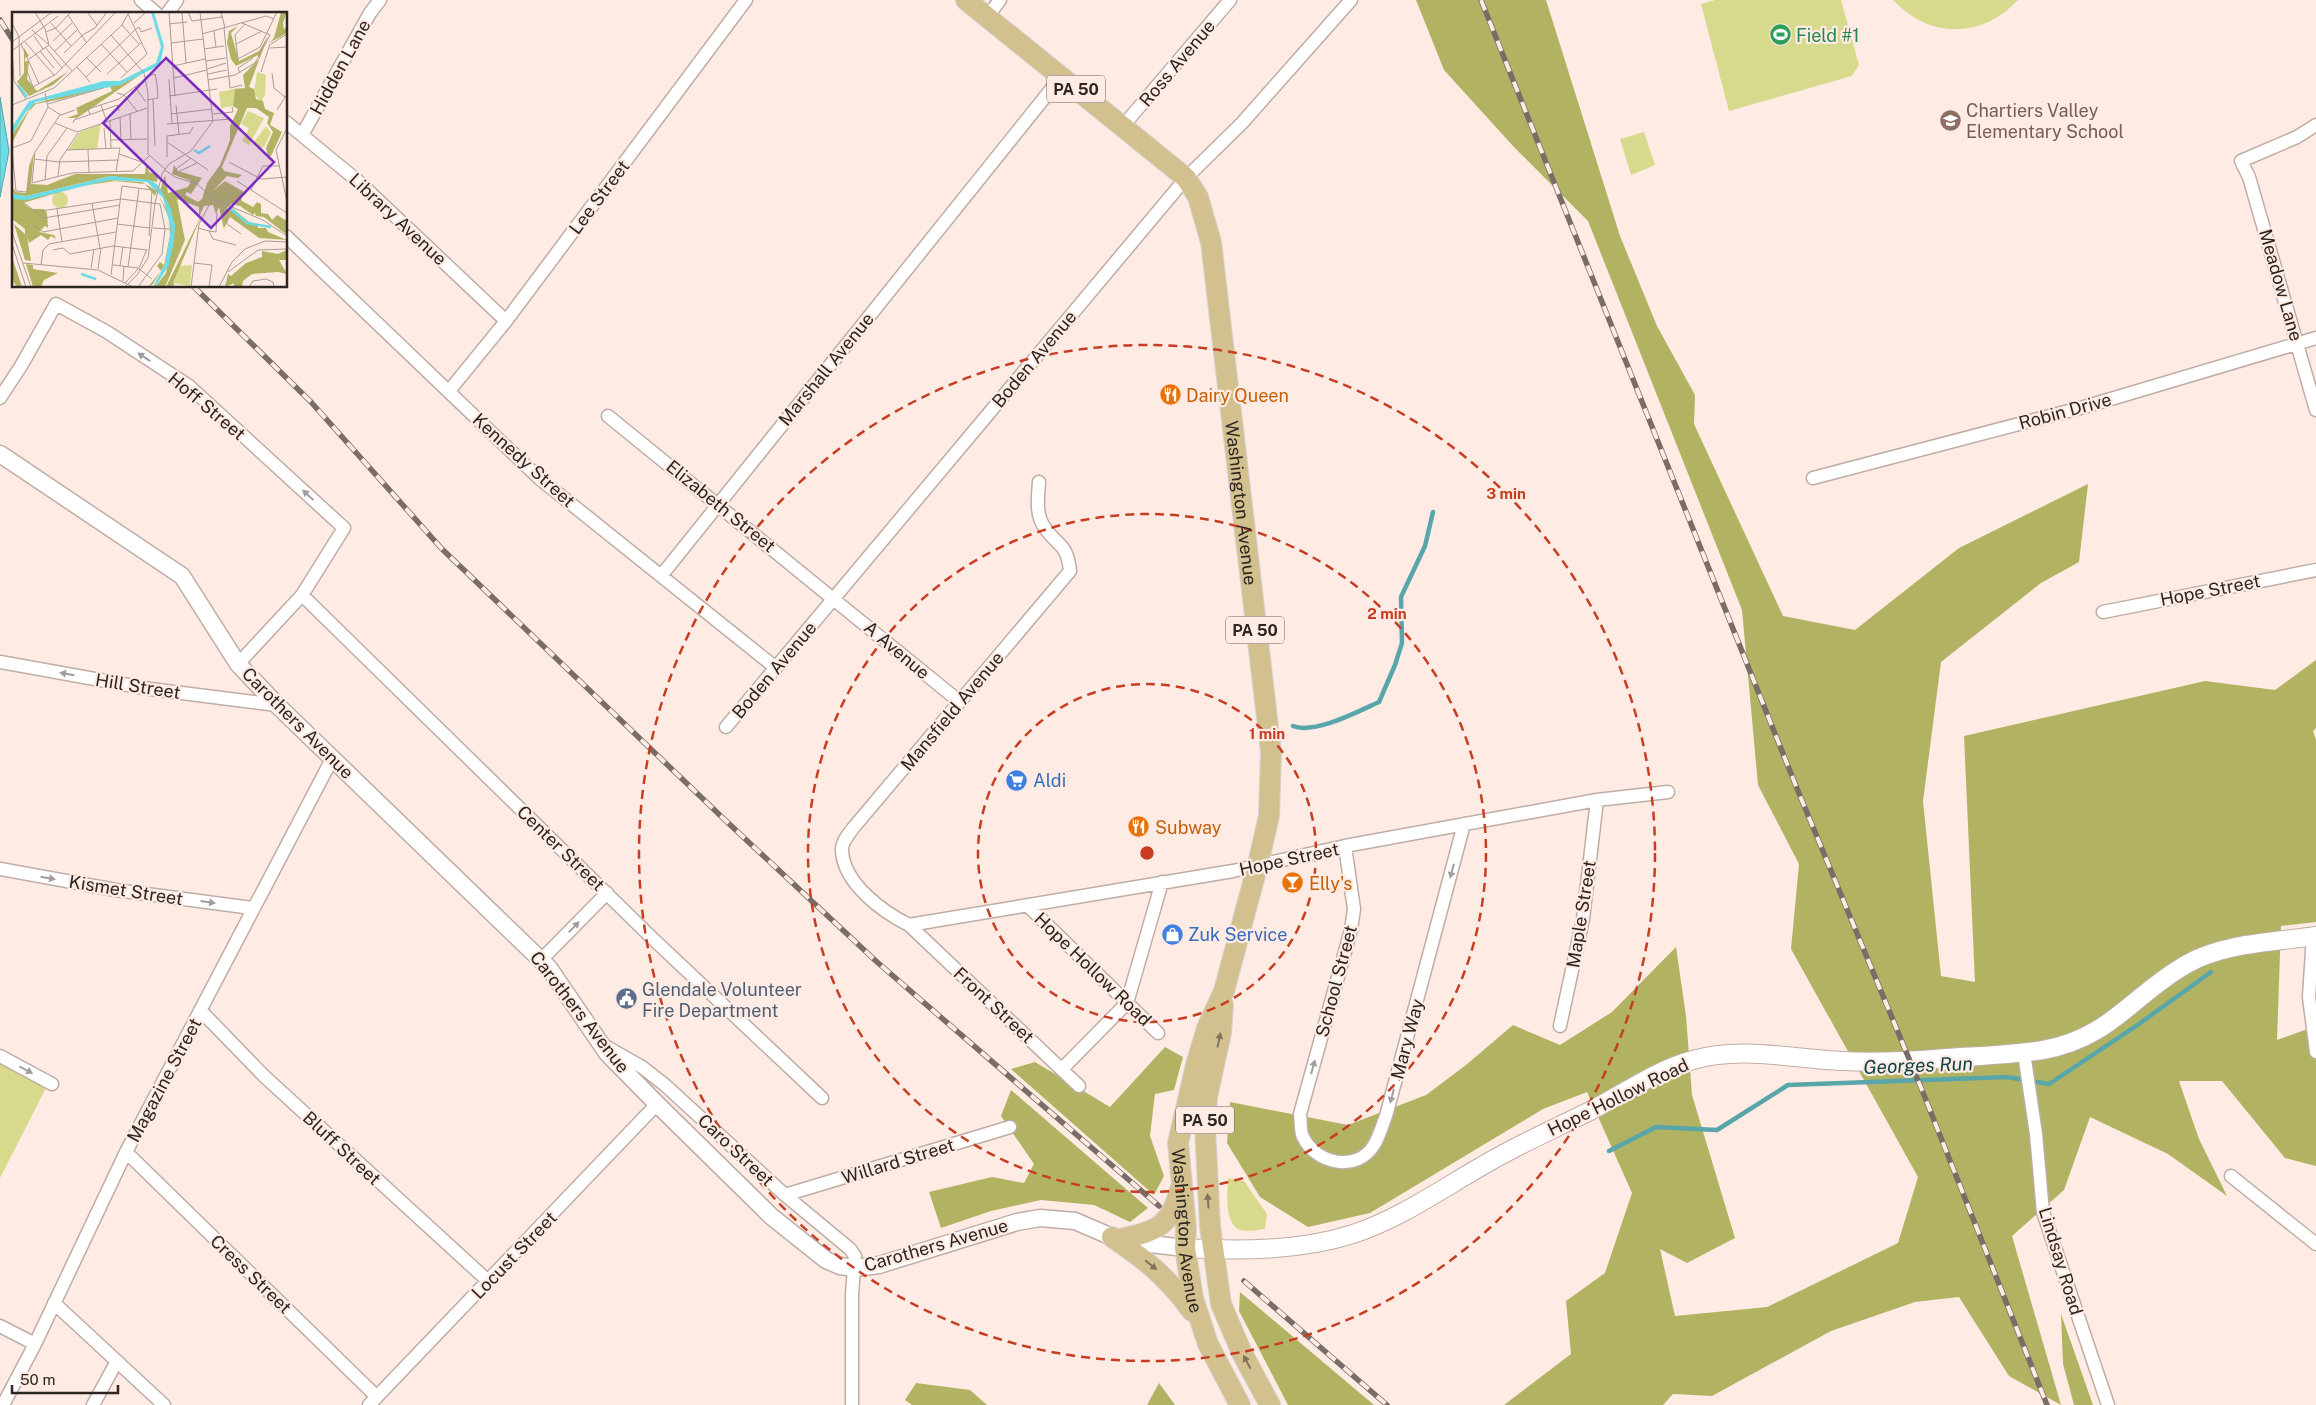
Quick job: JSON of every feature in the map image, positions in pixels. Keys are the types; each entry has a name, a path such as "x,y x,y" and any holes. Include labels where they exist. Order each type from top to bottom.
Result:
{"main road":[{"name":"Washington Avenue","path":"966,0 1186,178 1198,197 1211,242 1270,752 1269,816 1224,991 1207,1028 1183,1116 1178,1143 1186,1228 1185,1248 1193,1298 1208,1344 1240,1405"},
{"name":"Hope Hollow Road","path":"1185,1248 1213,1250 1301,1245 1328,1240 1369,1228 1408,1209 1520,1145 1661,1072 1692,1060 1737,1053 1856,1062 1919,1060 2025,1061 2093,1034 2109,1025 2177,970 2199,958 2224,950 2315,936"},
{"name":"Washington Avenue","path":"1224,991 1221,1033 1207,1097 1205,1128 1213,1250 1221,1304 1242,1353 1270,1405"},
{"path":"1118,1237 1147,1232 1165,1223 1175,1207 1182,1184"},
{"path":"1118,1237 1153,1266 1178,1291 1199,1320"}],"street":[{"path":"141,0 155,12"},
{"path":"168,12 177,0"},
{"name":"Hidden Lane","path":"302,135 380,0"},
{"name":"Lee Street","path":"449,391 506,321 746,0"},
{"path":"987,17 1000,0"},
{"name":"Ross Avenue","path":"1123,126 1230,0"},
{"name":"Boden Avenue","path":"726,727 1186,178 1242,123 1351,0"},
{"name":"Marshall Avenue","path":"661,576 1061,77"},
{"name":"Library Avenue","path":"288,124 379,200 506,321"},
{"name":"Meadow Lane","path":"2316,125 2297,137 2241,161 2249,176 2316,410"},
{"name":"Kennedy Street","path":"288,238 540,479 776,668"},
{"name":"Hoff Street","path":"0,398 21,366 56,304 107,332 189,386 344,528 302,595"},
{"name":"Robin Drive","path":"1813,478 2084,407 2316,338"},
{"name":"Elizabeth Street","path":"608,416 835,598"},
{"name":"Carothers Avenue","path":"0,454 182,576 238,664 332,759 542,960 601,1043 657,1104 772,1217 826,1260 840,1266 855,1268 879,1265 1017,1222 1040,1218 1075,1221 1118,1237 1142,1243 1185,1248"},
{"name":"Mansfield Avenue","path":"909,925 887,912 864,894 848,870 842,850 845,840 854,827 1070,571 1068,554 1043,527 1037,505 1039,482"},
{"name":"Hope Street","path":"2103,612 2316,570"},
{"path":"238,664 302,595"},
{"name":"Center Street","path":"302,595 607,893 822,1098"},
{"name":"A Avenue","path":"835,598 960,702"},
{"name":"Hill Street","path":"0,662 150,689 277,705"},
{"name":"Magazine Street","path":"3,1405 35,1344 126,1152 201,1011 252,908 332,759"},
{"name":"Hope Street","path":"909,925 1233,871 1345,846 1597,800 1668,792"},
{"name":"Maple Street","path":"1560,1026 1583,919 1597,800"},
{"name":"Mary Way","path":"1300,1114 1303,1136 1312,1150 1328,1160 1343,1163 1360,1158 1374,1146 1386,1116 1464,824"},
{"name":"School Street","path":"1300,1114 1351,930 1354,909 1345,846"},
{"name":"Kismet Street","path":"0,869 116,890 252,908"},
{"path":"1062,1070 1127,1002 1162,882"},
{"path":"542,960 607,893"},
{"name":"Hope Hollow Road","path":"1028,906 1158,1033"},
{"name":"Front Street","path":"909,925 1079,1086"},
{"path":"2315,936 2309,997 2316,1052"},
{"name":"Bluff Street","path":"201,1011 264,1076 488,1281"},
{"name":"Caro Street","path":"601,1043 642,1067 665,1085 785,1195 850,1249 855,1256 855,1268"},
{"path":"0,1056 52,1084"},
{"name":"Lindsay Road","path":"2025,1061 2036,1134 2043,1212 2108,1405"},
{"name":"Locust Street","path":"373,1401 657,1104"},
{"name":"Willard Street","path":"785,1195 1010,1127"},
{"name":"Cress Street","path":"126,1152 373,1401"},
{"path":"2231,1176 2316,1244"},
{"path":"852,1405 852,1294 855,1268"},
{"path":"54,1303 164,1405"},
{"path":"0,1326 35,1344"},
{"path":"93,1405 117,1361"}],"green space":[{"path":"1416,0 1546,0 1620,236 1657,326 1695,395 1694,424 1783,616 1855,630 1959,548 2088,484 2079,562 2041,583 1941,662 1923,801 1941,976 1975,982 1964,736 2205,681 2275,690 2316,660 2316,728 2313,731 2316,740 2316,922 2281,926 2277,1040 2316,1026 2316,1166 2285,1158 2222,1081 2179,1081 2199,1139 2227,1196 2168,1154 2090,1117 2064,1190 2012,1236 2061,1405 2009,1376 1959,1297 1915,1302 1831,1331 1712,1396 1673,1394 1663,1405 1504,1405 1571,1354 1566,1301 1605,1273 1632,1193 1587,1092 1543,1109 1370,1213 1308,1227 1260,1197 1227,1143 1230,1102 1348,1125 1426,1095 1466,1065 1513,1025 1560,1045 1612,1012 1676,947 1686,1016 1692,1095 1735,1238 1687,1263 1660,1249 1675,1316 1767,1307 1898,1243 1918,1177 1791,949 1799,864 1758,785 1742,610 1588,221 1513,146 1444,70"},
{"name":"Field #1","path":"1715,0 1841,0 1859,65 1852,76 1729,111 1701,4"},
{"path":"1893,0 2018,0 2004,13 1988,22 1972,27 1955,29 1923,22 1907,13"},
{"path":"1644,132 1655,165 1631,175 1620,139"},
{"path":"1165,1047 1183,1057 1174,1090 1155,1094 1150,1136 1164,1176 1154,1195 1011,1069 1035,1062 1110,1107"},
{"path":"0,1061 47,1086 0,1178"},
{"path":"1011,1090 1148,1208 1130,1222 1094,1205 1041,1200 991,1211 941,1228 929,1192 992,1177 1024,1183 1034,1164 1001,1116"},
{"path":"1228,1178 1244,1181 1267,1214 1265,1229 1250,1231 1235,1227 1229,1215 1227,1199"},
{"path":"1240,1292 1374,1405 1288,1405 1239,1311"},
{"path":"2061,1314 2093,1405 2074,1405 2063,1364"},
{"path":"916,1383 970,1390 987,1405 912,1405 905,1400"},
{"path":"1159,1383 1175,1405 1147,1405"}],"water":[{"path":"0,97 9,151 0,197"}],"waterway":[{"path":"1293,726 1302,728 1324,725 1379,702 1402,643 1401,597 1425,546 1433,512"},
{"name":"Georges Run","path":"1609,1151 1656,1127 1717,1130 1788,1085 2007,1077 2049,1084 2139,1024 2211,972"}],"railway":[{"path":"1481,0 1798,791 1922,1090 2047,1405"},
{"path":"0,20 12,39"},
{"path":"195,288 311,402 442,549 725,820 877,962 1159,1206"},
{"path":"1244,1281 1387,1405"}],"place":[{"name":"Field #1","path":"1780,35"},
{"name":"Chartiers Valley Elementary School","path":"1950,120"},
{"name":"Dairy Queen","path":"1170,395"},
{"name":"Aldi","path":"1017,780"},
{"name":"Subway","path":"1139,827"},
{"name":"Elly's","path":"1293,883"},
{"name":"Zuk Service","path":"1172,934"},
{"name":"Glendale Volunteer Fire Department","path":"626,999"}]}
